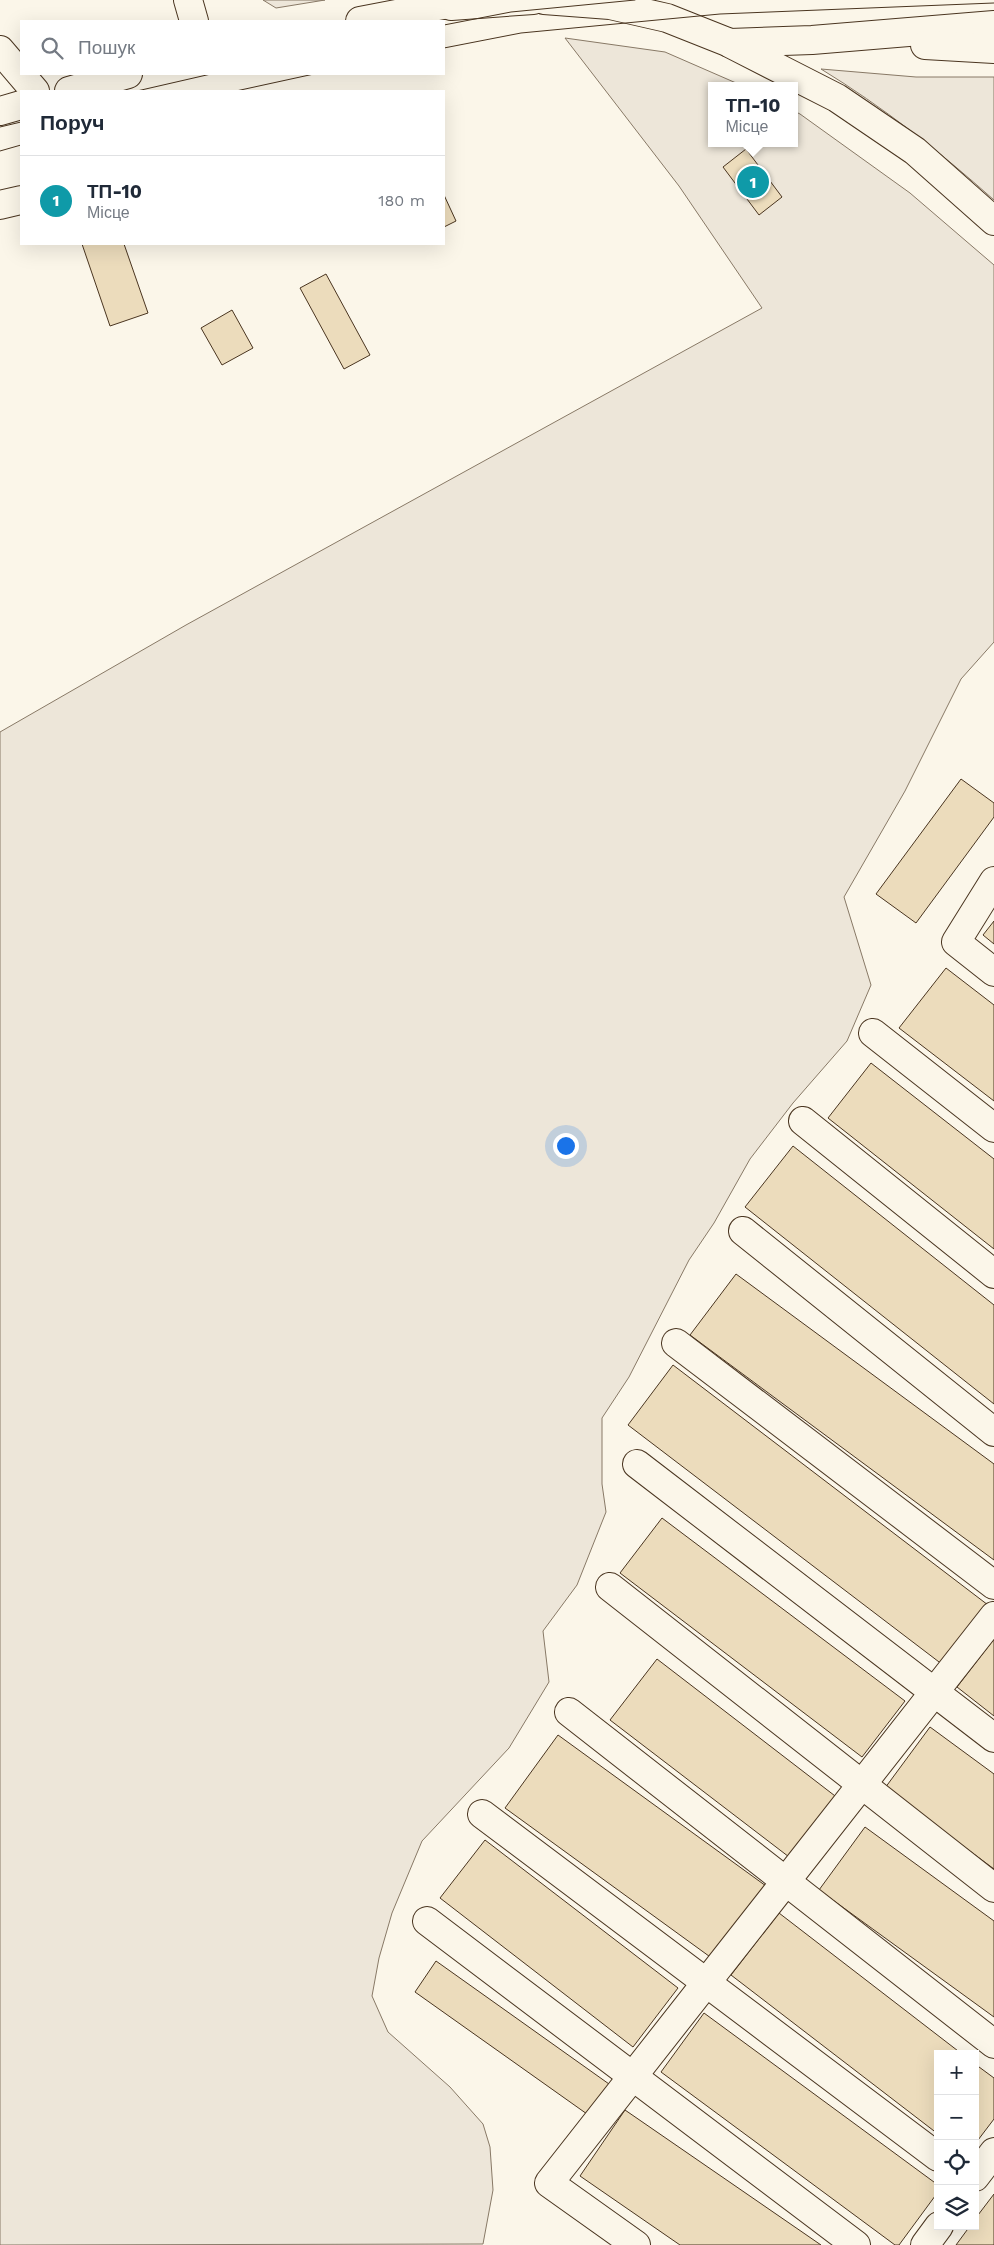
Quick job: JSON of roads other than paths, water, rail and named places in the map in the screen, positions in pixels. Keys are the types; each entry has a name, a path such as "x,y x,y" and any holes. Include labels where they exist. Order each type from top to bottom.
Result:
{"main road":[{"path":"188,0 194,20"},
{"path":"365,20 469,0"},
{"path":"432,7 533,0"},
{"path":"544,0 610,5 667,18 730,44 837,98 915,151 994,222"},
{"path":"730,44 812,40 994,25"},
{"path":"812,40 994,49"},
{"path":"0,50 20,73"},
{"path":"21,75 34,90"},
{"path":"72,90 125,75"},
{"path":"0,111 20,105"},
{"path":"0,205 20,200"},
{"path":"994,880 956,942 994,972"},
{"path":"873,1033 994,1128"},
{"path":"803,1121 994,1274"},
{"path":"743,1231 994,1432"},
{"path":"676,1343 994,1585"},
{"path":"636,1464 994,1738"},
{"path":"610,1588 994,1888"},
{"path":"636,2245 549,2183 994,1616"},
{"path":"569,1712 994,2044"},
{"path":"482,1814 934,2154"},
{"path":"427,1920 856,2245"},
{"path":"979,2172 994,2152"},
{"path":"925,2245 936,2230"}],"tram line":[{"path":"445,25 511,12 635,0"},
{"path":"445,48 521,33 720,14 994,3"},
{"path":"141,90 207,75"},
{"path":"241,90 309,75"},
{"path":"0,127 20,122"},
{"path":"0,151 20,145"}],"place":[{"name":"ТП-10","path":"753,182"}]}
